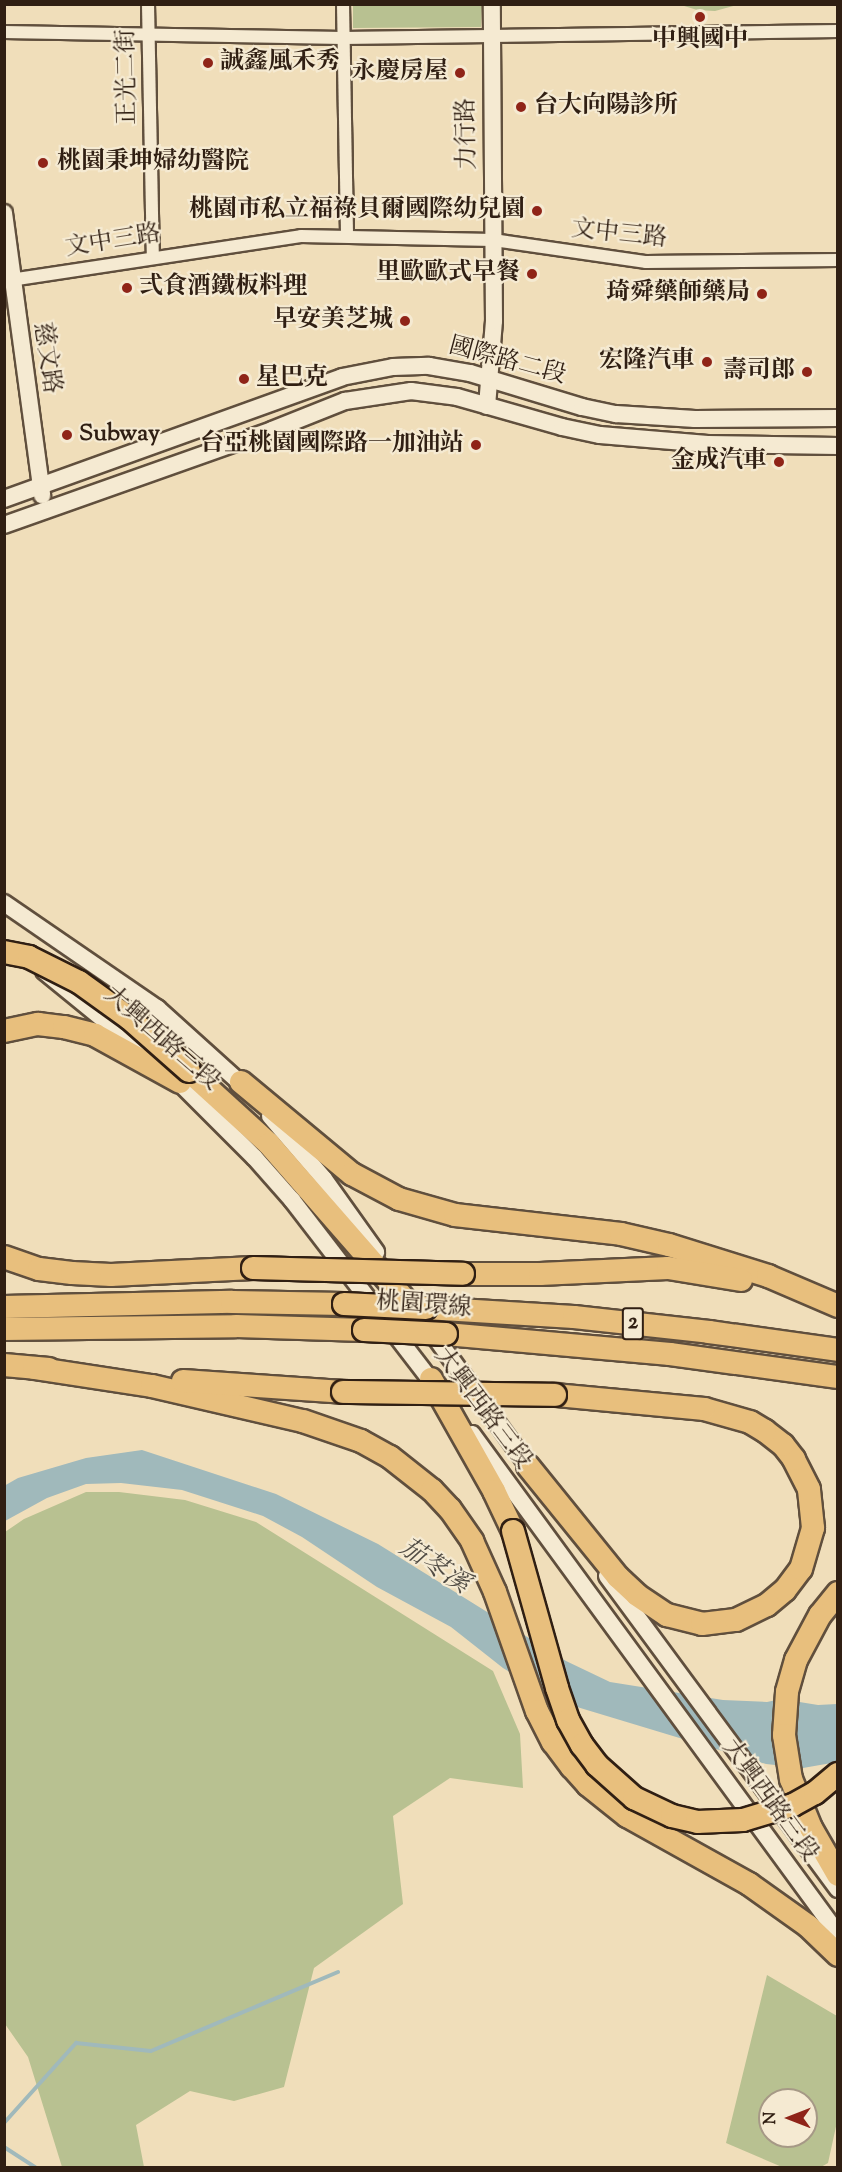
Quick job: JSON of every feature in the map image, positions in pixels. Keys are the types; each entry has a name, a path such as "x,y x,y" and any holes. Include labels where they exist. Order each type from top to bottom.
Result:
{"highway":[{"path":"4,952 37,961 79,982 129,1018 185,1076 269,1144 433,1322"},
{"path":"4,1031 38,1024 64,1027 95,1035 185,1076"},
{"path":"241,1082 352,1174 399,1199 455,1215 621,1234 669,1245 768,1276 837,1307"},
{"path":"4,1257 39,1269 111,1275 253,1268 540,1274 668,1268 729,1277 837,1307"},
{"name":"桃園環線","path":"4,1307 232,1302 344,1304 433,1322 837,1377"},
{"name":"桃園環線","path":"4,1329 236,1326 364,1330 433,1322 574,1317 709,1332 837,1350"},
{"path":"4,1365 294,1391 555,1395 704,1409 750,1422 783,1445 794,1459 808,1489 813,1528 801,1569 785,1590 767,1605 736,1620 702,1624 667,1615 637,1595 618,1577 528,1466"},
{"path":"34,1368 152,1386 264,1411 334,1431 390,1456 420,1479 450,1509 483,1564 537,1711 554,1742 588,1785 627,1816 749,1884 808,1926 837,1955"},
{"path":"431,1379 494,1491 513,1531 556,1688 568,1720 597,1765 634,1798 672,1816 697,1822 743,1820 793,1805 814,1793 837,1774"},
{"path":"837,1593 820,1615 806,1639 792,1674 784,1711 786,1760 811,1828 837,1875"}],"street":[{"name":"正光二街","path":"148,4 153,257"},
{"path":"343,4 347,236"},
{"name":"力行路","path":"487,406 491,380 493,240 492,4"},
{"path":"4,32 343,38 837,31"},
{"name":"慈文路","path":"4,213 8,280 45,509"},
{"name":"文中三路","path":"8,280 302,236 493,240 646,262 837,260"},
{"name":"國際路二段","path":"4,499 342,377 393,367 429,366 491,380 615,414 695,419 837,418"},
{"name":"國際路二段","path":"4,525 272,430 345,401 411,391 457,397 562,427 651,441 837,446"},
{"name":"大興西路三段","path":"4,903 157,1008 241,1082 324,1179 433,1322 528,1466 671,1665 837,1889"},
{"name":"大興西路三段","path":"4,940 185,1076 292,1200 431,1379 837,1934"}],"green space":[{"path":"353,5 482,5 481,27 353,28"},
{"path":"681,5 737,5 715,11 697,10"},
{"path":"86,1492 119,1492 185,1500 256,1522 493,1671 520,1734 523,1788 450,1778 393,1816 403,1904 314,1968 284,2087 234,2101 190,2091 136,2125 144,2167 62,2167 28,2057 5,2024 5,1532 24,1519"},
{"path":"767,1975 837,2016 837,2122 828,2163 821,2167 782,2167 726,2143"}],"water":[{"path":"142,1450 276,1494 378,1544 566,1661 610,1682 723,1700 767,1702 781,1699 818,1705 837,1704 837,1762 803,1768 766,1764 577,1707 532,1686 503,1668 451,1627 377,1587 302,1537 263,1516 182,1490 121,1483 86,1484 47,1498 5,1521 4,1486 18,1478 86,1458"}],"waterway":[{"path":"4,2123 76,2043 151,2051 338,1972"},
{"path":"4,2147 36,2168"}],"place":[{"name":"中興國中","path":"700,17"},
{"name":"誠鑫風禾秀","path":"208,63"},
{"name":"永慶房屋","path":"460,73"},
{"name":"台大向陽診所","path":"521,107"},
{"name":"桃園秉坤婦幼醫院","path":"43,163"},
{"name":"桃園市私立福祿貝爾國際幼兒園","path":"537,211"},
{"name":"里歐歐式早餐","path":"532,274"},
{"name":"弍食酒鐵板料理","path":"127,288"},
{"name":"琦舜藥師藥局","path":"762,294"},
{"name":"早安美芝城","path":"405,321"},
{"name":"宏隆汽車","path":"707,362"},
{"name":"壽司郎","path":"807,372"},
{"name":"星巴克","path":"244,379"},
{"name":"Subway","path":"67,435"},
{"name":"台亞桃園國際路一加油站","path":"476,445"},
{"name":"金成汽車","path":"779,462"}],"water label":[{"name":"茄苳溪","path":"434,1567"}]}
